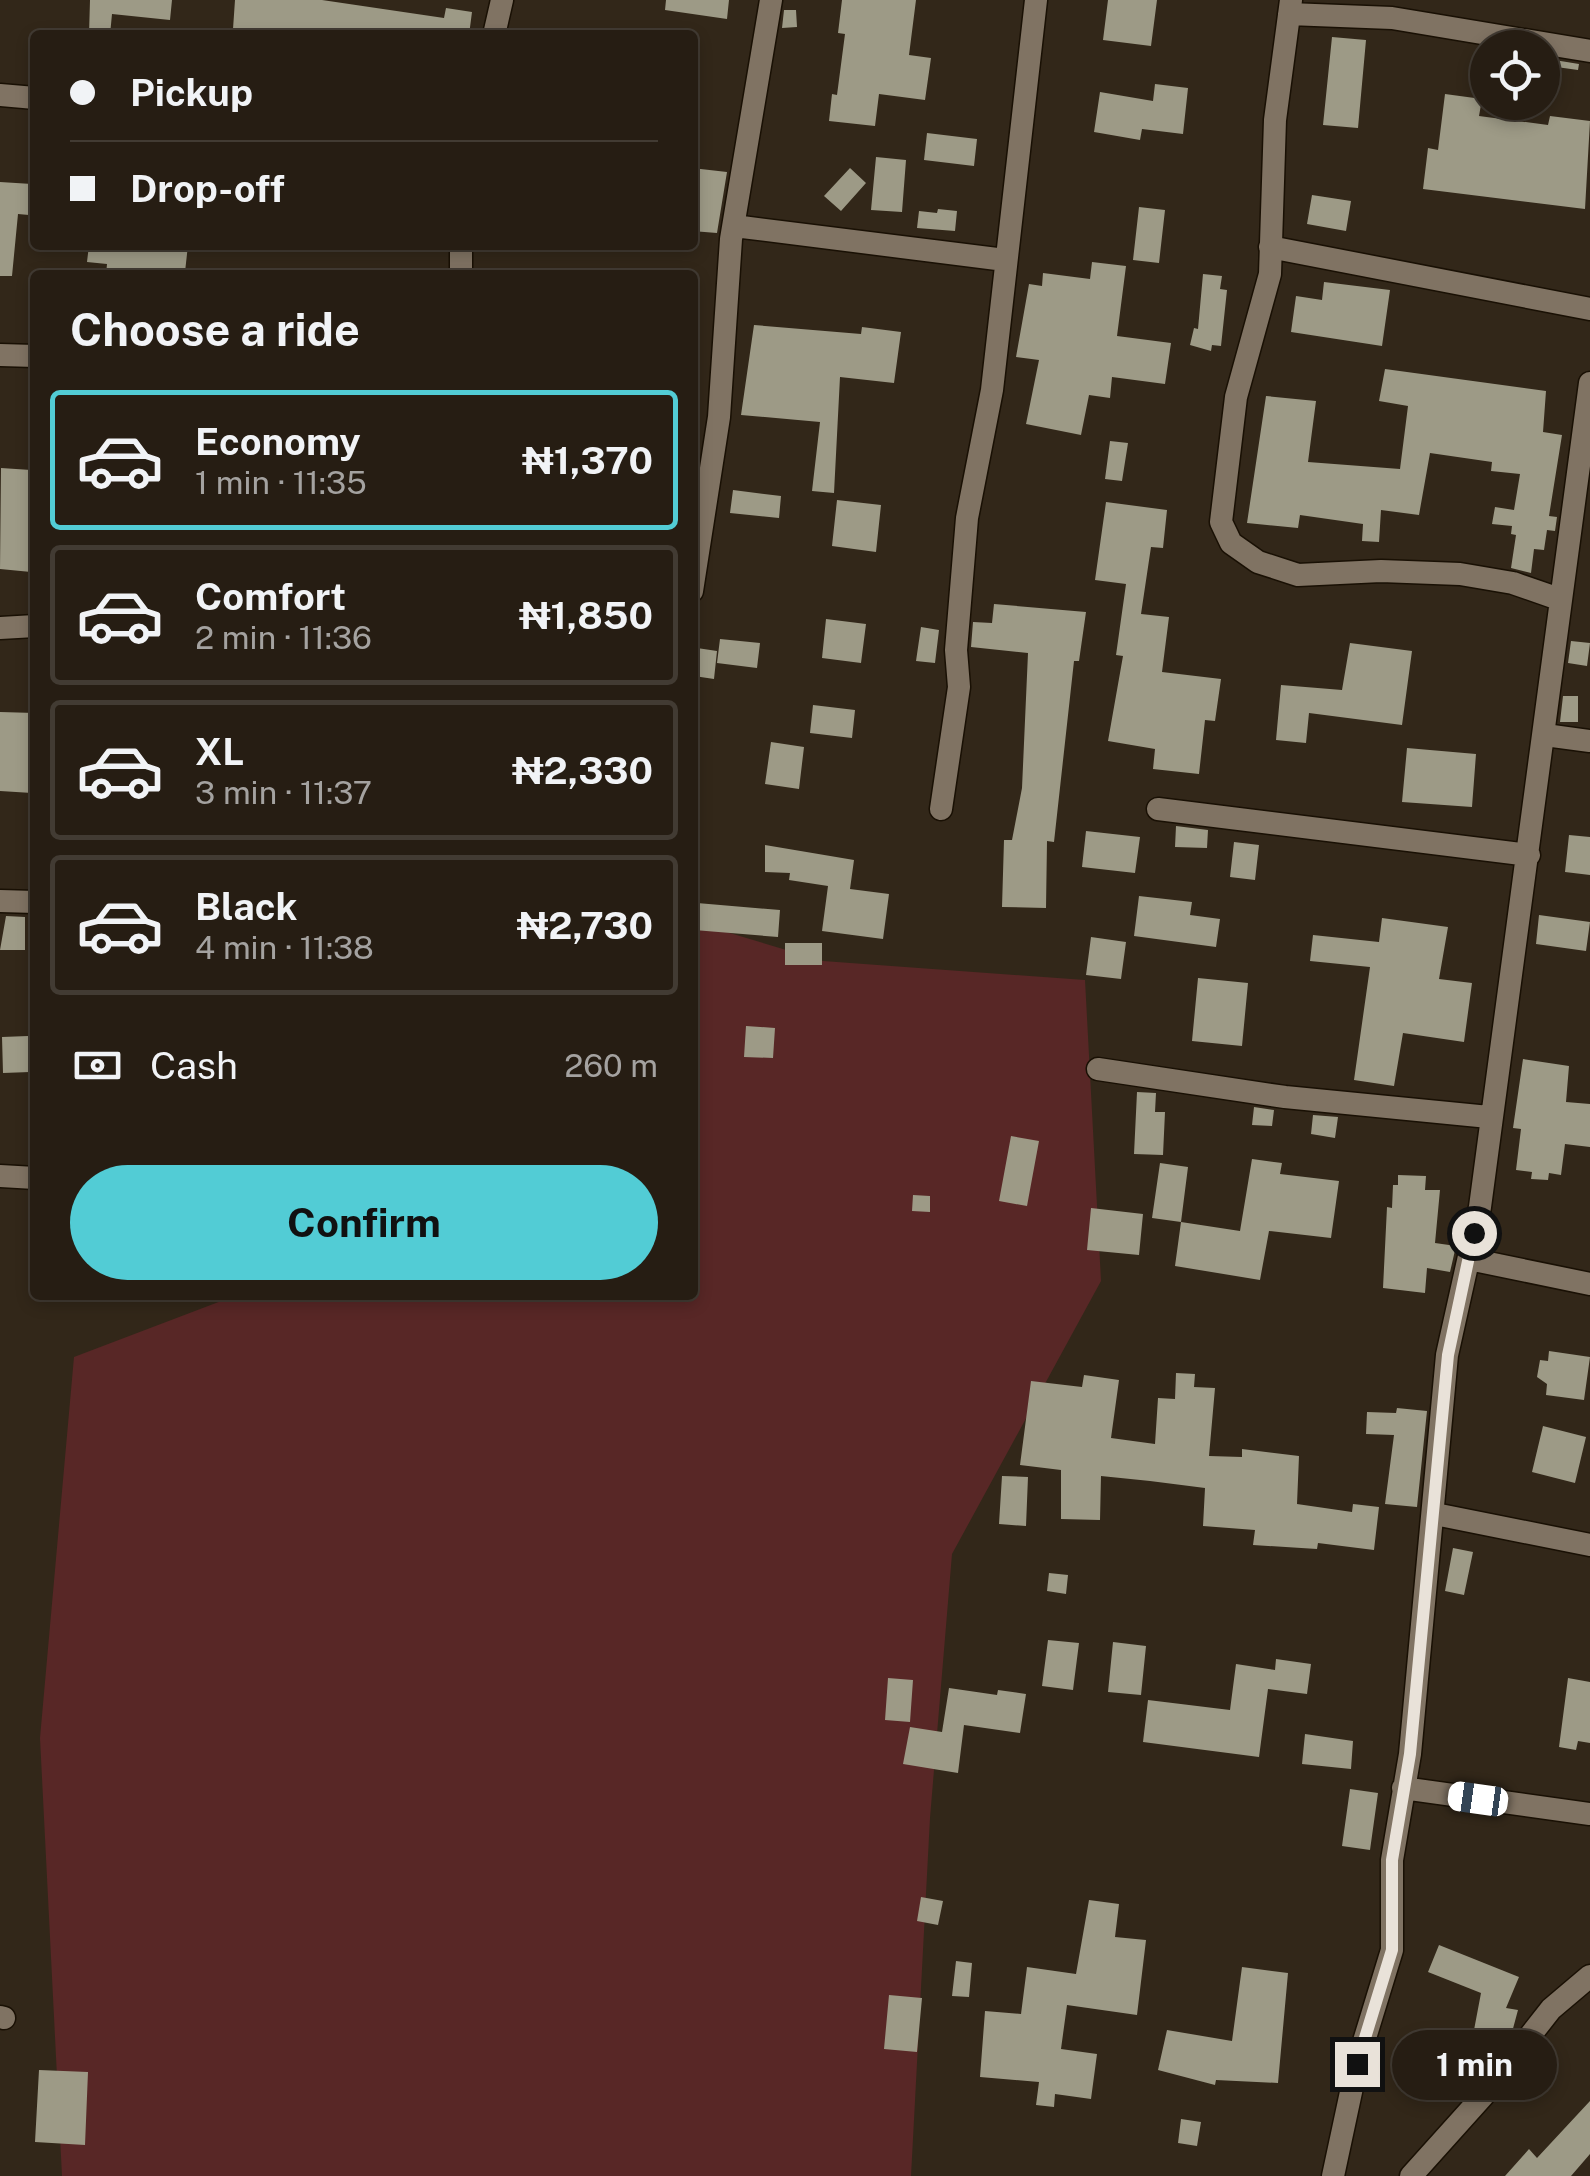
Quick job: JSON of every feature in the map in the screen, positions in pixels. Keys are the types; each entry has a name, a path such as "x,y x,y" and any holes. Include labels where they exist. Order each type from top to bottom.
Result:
{"street":[{"path":"495,30 502,0"},
{"path":"698,554 720,417 734,226 770,0"},
{"path":"940,809 959,687 956,650 967,518 992,390 1036,0"},
{"path":"1559,599 1513,584 1460,574 1381,571 1298,575 1258,562 1231,543 1222,522 1236,398 1270,274 1275,120 1290,7 1392,18 1590,51"},
{"path":"0,94 30,97"},
{"path":"734,226 1005,260"},
{"path":"1270,247 1590,309"},
{"path":"0,355 30,356"},
{"path":"1333,2176 1357,2064 1392,1950 1392,1860 1435,1514 1448,1355 1480,1206 1489,1117 1545,735 1559,599 1584,474 1590,383"},
{"path":"0,628 30,626"},
{"path":"1545,735 1590,741"},
{"path":"1158,809 1529,855"},
{"path":"0,900 30,902"},
{"path":"1098,1070 1284,1097 1489,1117"},
{"path":"0,1176 30,1178"},
{"path":"1469,1259 1590,1284"},
{"path":"1435,1514 1590,1545"},
{"path":"1403,1788 1590,1814"},
{"path":"1410,2176 1482,2096 1550,2009 1590,1976"}],"shaded area":[{"path":"698,924 823,961 1085,980 1101,1281 952,1554 930,1818 911,2176 62,2176 40,1738 74,1357 224,1300 698,1300"}],"building":[{"path":"90,0 172,0 170,20 112,14 110,30 89,30"},
{"path":"235,0 322,0 444,18 446,8 472,12 470,30 233,29"},
{"path":"666,0 729,0 727,19 665,10"},
{"path":"842,0 916,0 909,55 931,58 925,100 879,94 875,126 829,121 832,94 837,95 845,34 838,33"},
{"path":"1108,0 1157,0 1151,46 1103,40"},
{"path":"784,10 796,10 797,27 782,28"},
{"path":"1332,37 1366,40 1358,128 1323,125"},
{"path":"1560,61 1579,64 1578,70 1560,68"},
{"path":"1155,84 1188,88 1183,134 1142,129 1140,140 1094,132 1100,92 1153,101"},
{"path":"1445,94 1470,97 1470,120 1548,125 1549,120 1560,117 1590,121 1585,209 1423,189 1428,148 1438,150"},
{"path":"927,133 977,139 974,166 924,160"},
{"path":"876,157 906,160 902,212 871,210"},
{"path":"850,168 866,183 841,211 824,196"},
{"path":"698,169 727,172 717,233 698,231"},
{"path":"0,182 30,184 29,215 18,214 12,276 0,276"},
{"path":"1312,195 1351,201 1346,231 1307,224"},
{"path":"1139,207 1165,210 1159,263 1133,260"},
{"path":"938,209 957,211 955,231 917,228 919,211 937,213"},
{"path":"88,250 187,250 185,270 106,270 107,264 87,262"},
{"path":"1092,262 1126,266 1117,336 1171,343 1165,384 1112,377 1110,398 1089,395 1081,435 1026,424 1039,360 1016,357 1029,284 1042,286 1043,273 1090,279"},
{"path":"1203,274 1222,276 1220,289 1227,290 1221,346 1212,345 1211,351 1190,345 1194,328 1198,329"},
{"path":"1324,282 1390,290 1382,346 1291,332 1296,296 1322,300"},
{"path":"754,325 861,334 862,327 901,332 894,383 840,377 834,493 812,491 820,422 741,415"},
{"path":"1385,369 1546,391 1543,432 1562,435 1549,516 1557,517 1555,531 1547,530 1544,550 1534,549 1531,573 1511,568 1516,535 1511,534 1512,526 1492,524 1495,507 1514,510 1520,474 1491,471 1492,462 1430,453 1419,515 1381,510 1379,542 1362,541 1363,524 1300,515 1298,528 1247,523 1266,396 1316,401 1308,462 1400,469 1408,406 1379,401"},
{"path":"1110,441 1128,443 1122,481 1105,479"},
{"path":"1,468 30,470 30,572 0,569"},
{"path":"733,490 781,496 779,518 730,513"},
{"path":"837,500 881,505 876,552 832,546"},
{"path":"1106,502 1167,510 1163,548 1151,547 1141,614 1169,617 1162,672 1221,679 1215,721 1205,720 1199,774 1153,769 1155,749 1108,741 1123,656 1116,655 1126,584 1095,580"},
{"path":"994,604 1086,612 1079,661 1074,661 1054,842 1047,841 1046,908 1002,907 1004,840 1012,840 1022,788 1028,653 971,647 973,622 992,623"},
{"path":"826,619 866,624 861,663 822,658"},
{"path":"921,627 939,630 935,663 916,661"},
{"path":"720,639 760,643 757,668 717,663"},
{"path":"1571,641 1590,643 1587,666 1568,663"},
{"path":"1350,643 1412,651 1402,725 1309,713 1306,743 1276,740 1281,685 1342,690"},
{"path":"698,648 717,651 714,679 698,677"},
{"path":"1563,696 1578,696 1578,722 1560,722"},
{"path":"813,705 855,710 852,738 810,733"},
{"path":"0,712 30,713 30,793 0,791"},
{"path":"771,742 804,747 799,789 765,784"},
{"path":"1407,748 1476,754 1472,807 1402,802"},
{"path":"1176,826 1208,830 1207,848 1175,847"},
{"path":"1086,831 1140,837 1135,873 1082,867"},
{"path":"1569,835 1590,837 1590,875 1565,872"},
{"path":"1234,842 1259,845 1255,880 1230,877"},
{"path":"765,845 854,860 850,889 889,894 883,939 822,931 828,886 789,880 790,873 765,872"},
{"path":"1139,896 1192,902 1190,915 1220,919 1216,947 1134,936"},
{"path":"698,903 780,910 778,937 698,930"},
{"path":"1539,915 1590,922 1586,951 1536,944"},
{"path":"6,916 25,917 25,950 0,950"},
{"path":"1382,918 1448,927 1439,979 1472,983 1464,1042 1403,1033 1394,1086 1354,1080 1370,967 1310,961 1313,935 1379,942"},
{"path":"1091,937 1126,942 1121,979 1086,975"},
{"path":"785,943 822,943 822,965 785,965"},
{"path":"1198,978 1248,983 1242,1046 1192,1041"},
{"path":"746,1026 775,1028 773,1058 744,1057"},
{"path":"28,1036 30,1072 3,1073 2,1037"},
{"path":"1523,1059 1569,1066 1566,1102 1590,1104 1590,1147 1565,1144 1561,1175 1549,1173 1548,1180 1531,1179 1532,1172 1516,1170 1521,1129 1513,1128"},
{"path":"1137,1092 1156,1093 1155,1112 1165,1112 1163,1155 1134,1154"},
{"path":"1254,1107 1274,1110 1272,1126 1252,1125"},
{"path":"1313,1115 1338,1117 1335,1138 1311,1134"},
{"path":"1011,1136 1039,1141 1027,1206 999,1201"},
{"path":"1252,1159 1282,1163 1280,1174 1339,1181 1331,1238 1269,1231 1260,1280 1175,1266 1181,1222 1240,1231"},
{"path":"1160,1163 1188,1167 1181,1222 1152,1218"},
{"path":"1398,1175 1426,1176 1425,1190 1440,1190 1435,1243 1456,1246 1450,1272 1427,1268 1425,1293 1383,1288 1387,1207 1392,1208 1393,1185 1398,1185"},
{"path":"913,1195 930,1196 930,1212 912,1211"},
{"path":"1091,1208 1143,1214 1139,1255 1087,1250"},
{"path":"1549,1351 1590,1357 1584,1400 1546,1395 1547,1384 1537,1377 1540,1360 1548,1361"},
{"path":"1176,1373 1195,1374 1194,1387 1215,1388 1209,1456 1242,1457 1242,1449 1299,1456 1297,1504 1352,1512 1353,1504 1379,1507 1374,1550 1318,1543 1317,1549 1253,1545 1255,1530 1203,1526 1205,1488 1101,1476 1100,1520 1061,1519 1061,1470 1020,1465 1031,1381 1082,1387 1084,1375 1119,1380 1111,1438 1155,1444 1158,1398 1175,1399"},
{"path":"1397,1408 1427,1411 1417,1507 1385,1504 1394,1435 1366,1434 1367,1412 1396,1413"},
{"path":"1543,1426 1586,1437 1575,1483 1532,1472"},
{"path":"1002,1476 1028,1477 1026,1526 999,1524"},
{"path":"1453,1548 1473,1552 1464,1595 1445,1591"},
{"path":"1049,1573 1068,1575 1066,1594 1047,1591"},
{"path":"1048,1640 1079,1643 1073,1690 1042,1686"},
{"path":"1113,1642 1146,1646 1141,1695 1108,1692"},
{"path":"1276,1659 1311,1664 1307,1694 1268,1689 1259,1757 1143,1742 1148,1700 1230,1710 1236,1664 1275,1670"},
{"path":"888,1678 913,1680 910,1722 885,1720"},
{"path":"1568,1678 1590,1682 1590,1743 1578,1741 1576,1750 1559,1747"},
{"path":"949,1688 997,1695 998,1690 1026,1694 1020,1733 964,1725 958,1773 903,1764 910,1727 942,1732"},
{"path":"1305,1734 1353,1741 1351,1769 1302,1764"},
{"path":"1350,1789 1378,1793 1370,1850 1342,1846"},
{"path":"921,1897 943,1901 938,1925 917,1921"},
{"path":"1089,1900 1119,1904 1115,1937 1146,1940 1137,2015 1067,2005 1061,2049 1097,2054 1091,2099 1055,2094 1054,2107 1036,2105 1039,2082 980,2077 985,2011 1021,2014 1027,1967 1076,1974"},
{"path":"1439,1945 1519,1977 1506,2008 1518,2010 1511,2036 1474,2030 1481,1993 1428,1972"},
{"path":"956,1961 972,1963 969,1997 952,1996"},
{"path":"1242,1967 1288,1973 1278,2083 1216,2080 1215,2085 1158,2070 1167,2030 1232,2041"},
{"path":"889,1995 922,1998 917,2052 884,2049"},
{"path":"39,2070 88,2072 85,2145 35,2142"},
{"path":"1590,2101 1590,2154 1571,2176 1505,2176 1529,2149 1537,2158"},
{"path":"1181,2119 1201,2122 1197,2146 1178,2143"}],"route":[{"path":"1357,2064 1392,1950 1392,1860 1410,1754 1435,1514 1438,1438 1448,1355 1474,1233"}]}
